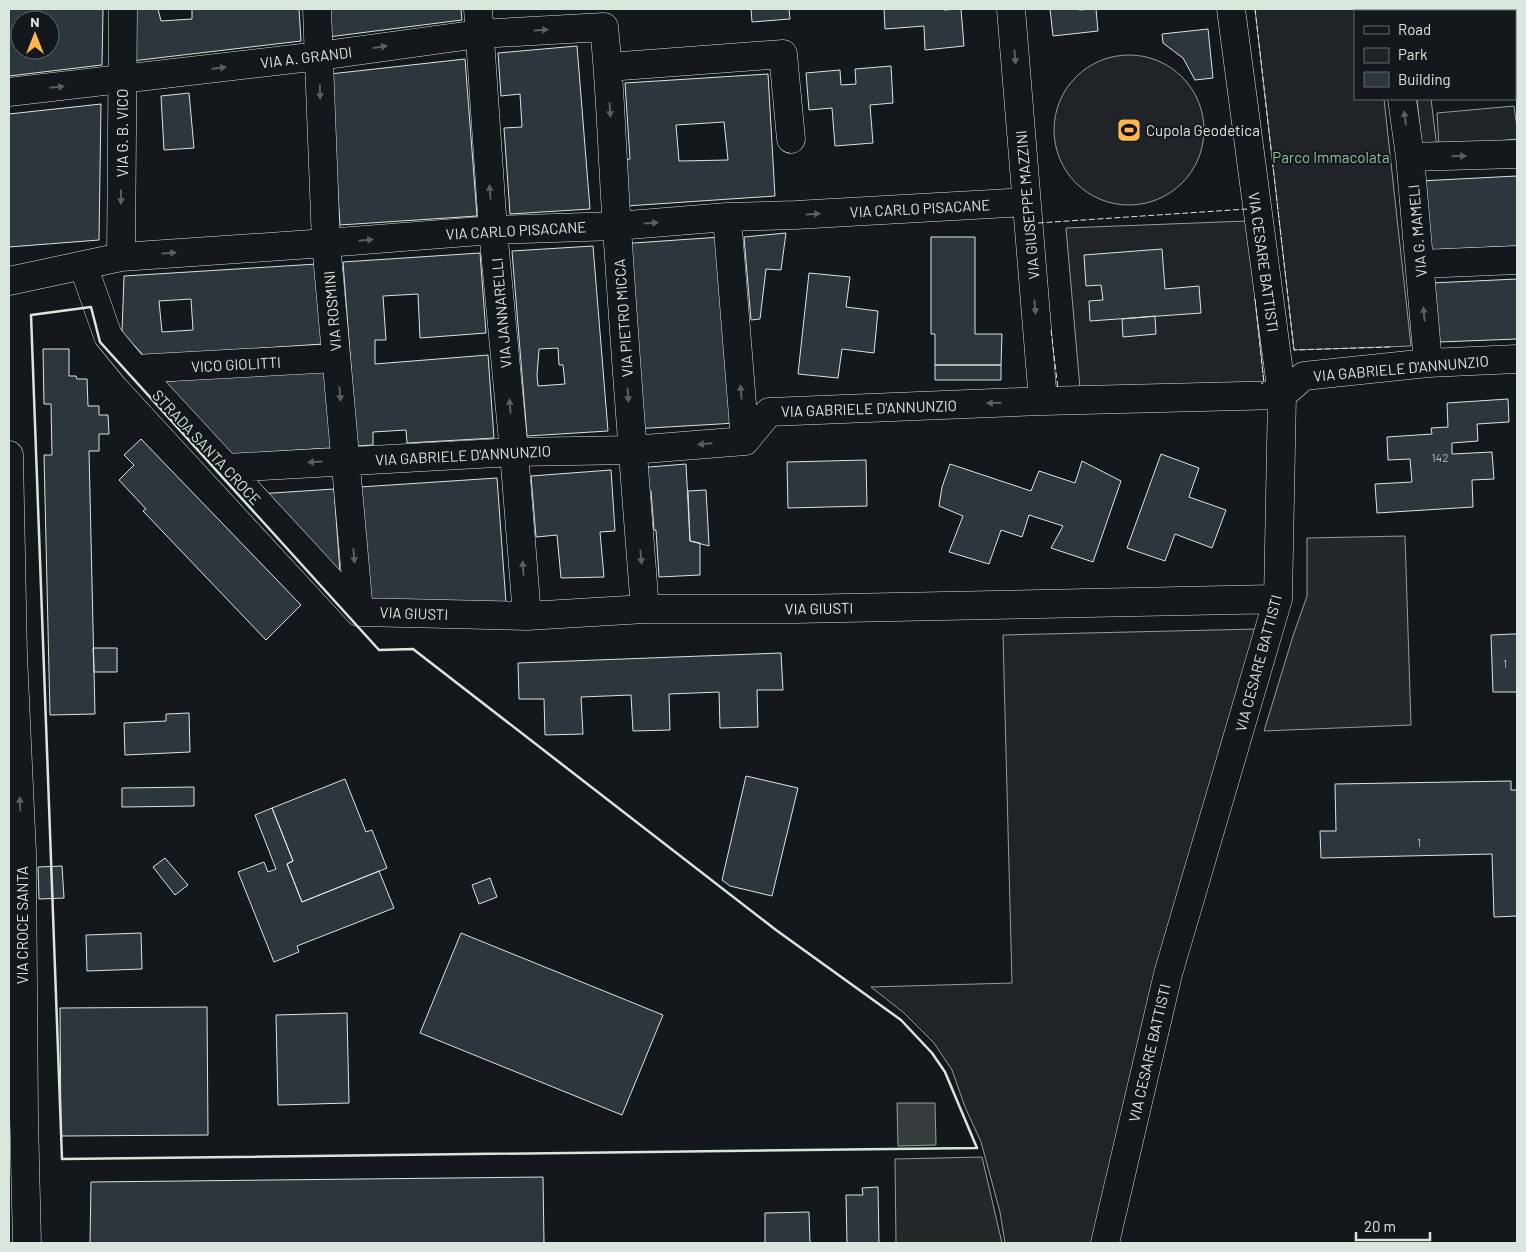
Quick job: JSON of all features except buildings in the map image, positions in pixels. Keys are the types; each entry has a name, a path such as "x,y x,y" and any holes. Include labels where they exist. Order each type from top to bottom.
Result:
{"street":[{"name":"VIA G. B. VICO","path":"121,257 122,9"},
{"name":"VIA ROSMINI","path":"317,9 326,243 359,612"},
{"name":"VIA GIUSEPPE MAZZINI","path":"1011,9 1043,401"},
{"name":"VIA CESARE BATTISTI","path":"1105,1243 1168,974 1278,599 1282,395 1230,9"},
{"name":"VIA A. GRANDI","path":"9,92 319,56 478,21 604,27"},
{"name":"VIA JANNARELLI","path":"478,21 493,230 527,616"},
{"name":"VIA PIETRO MICCA","path":"604,27 608,67 616,226 645,609"},
{"path":"608,67 783,54 791,139"},
{"name":"VIA G. MAMELI","path":"1402,100 1410,157 1428,363"},
{"path":"1410,157 1517,154"},
{"name":"VIA CARLO PISACANE","path":"9,281 121,257 493,230 616,226 727,217 1026,202"},
{"path":"727,217 745,440"},
{"path":"1420,264 1517,260"},
{"name":"STRADA SANTA CROCE","path":"83,265 108,336 135,369 359,612"},
{"name":"VICO GIOLITTI","path":"135,369 336,358"},
{"name":"VIA GABRIELE D'ANNUNZIO","path":"227,468 514,452 632,450 745,440 769,412 1043,401 1282,395 1304,376 1428,363 1517,360"},
{"name":"VIA CROCE SANTA","path":"9,455 15,852 16,1118 27,1243"},
{"name":"VIA GIUSTI","path":"359,612 527,616 645,609 795,609 1278,599"}],"green space":[{"name":"Parco Immacolata","path":"1255,9 1374,9 1354,10 1354,100 1384,100 1411,346 1294,350"},
{"name":"Cupola Geodetica","path":"1129,55 1158,61 1182,77 1198,101 1204,130 1198,159 1182,183 1158,199 1129,205 1100,199 1076,183 1060,159 1054,130 1060,101 1076,77 1100,61"},
{"path":"1417,100 1431,100 1437,148 1422,150"},
{"path":"1514,106 1517,139 1439,147 1437,113"},
{"path":"1247,221 1264,383 1080,388 1066,228"},
{"path":"1257,629 1097,1243 1005,1243 1000,1212 981,1142 965,1107 952,1070 934,1043 904,1013 871,987 1012,983 1003,635"}],"shaded area":[{"path":"1405,536 1411,725 1264,731 1307,596 1307,538"},
{"path":"897,1103 935,1103 936,1145 898,1146"},
{"path":"982,1157 1002,1243 896,1243 895,1159"}],"fence":[{"path":"1255,9 1294,350 1391,347"},
{"path":"1038,223 1247,209"},
{"path":"1255,299 1264,383 1261,383"},
{"path":"1051,330 1058,389"}],"wall":[{"path":"91,307 100,342 379,650 413,649 776,930 901,1020 932,1053 945,1072 977,1148 62,1159 31,315 91,307"}],"place":[{"name":"Cupola Geodetica","path":"1129,130"}]}
